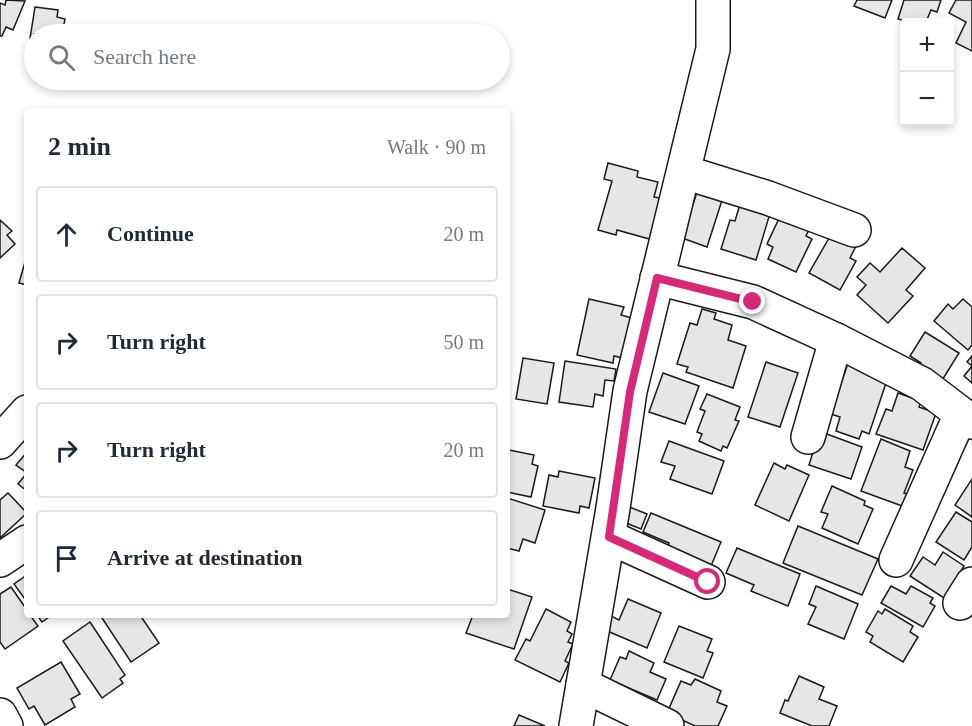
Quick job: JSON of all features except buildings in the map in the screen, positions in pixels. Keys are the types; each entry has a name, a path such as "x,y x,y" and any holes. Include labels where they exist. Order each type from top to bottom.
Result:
{"street":[{"path":"576,726 609,537 630,392 713,49 713,0"},
{"path":"684,172 768,198 854,230"},
{"path":"657,278 753,302 836,340 922,384 967,418 896,560"},
{"path":"808,437 836,340"},
{"path":"0,442 24,415"},
{"path":"609,537 708,582"},
{"path":"0,560 24,544"},
{"path":"583,685 667,726"},
{"path":"0,715 6,726"}],"route":[{"path":"708,582 609,537 630,392 657,278 753,302"}]}
